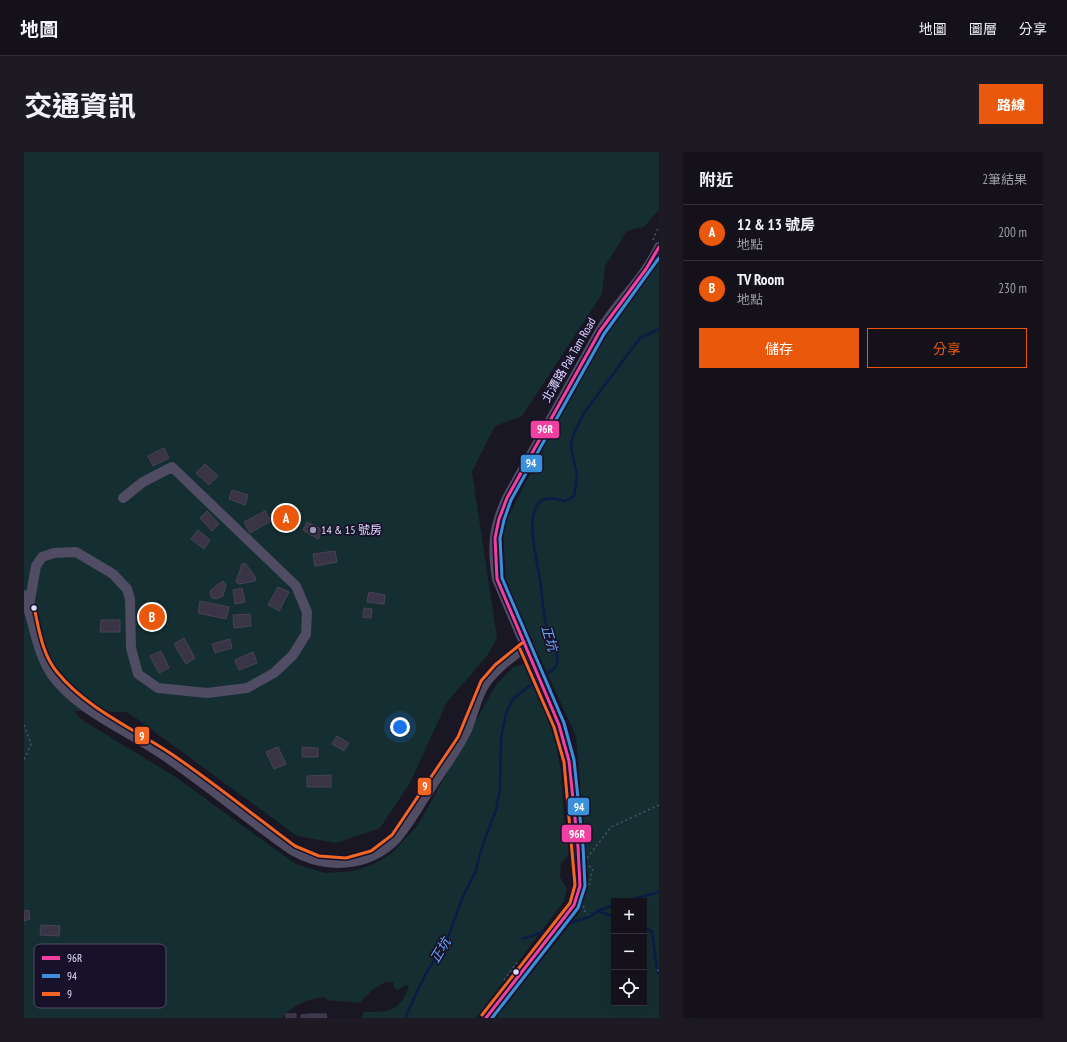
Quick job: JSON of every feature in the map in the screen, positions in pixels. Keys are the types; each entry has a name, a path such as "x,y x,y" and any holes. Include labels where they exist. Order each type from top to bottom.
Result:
{"street":[{"name":"北潭路 Pak Tam Road","path":"486,1018 574,906 580,886 569,761 559,725 496,579 493,548 499,514 600,331 614,310 639,280 656,244"},
{"path":"26,611 36,566 42,557 54,553 76,552 114,574 127,589 130,599 131,648 138,674 158,688 207,693 247,688 274,673 294,655 306,634 308,612 296,586 172,466 143,482 123,498"},
{"path":"24,595 26,611 43,659 56,680 73,697 168,758 292,850 308,858 328,863 350,862 367,857 382,850 399,835 460,744 486,683 495,672 525,647"}],"path":[{"path":"656,244 659,226"},
{"path":"24,725 31,744 24,760"},
{"path":"579,868 611,827 659,805"}],"green space":[{"path":"24,152 659,152 659,209 645,226 627,231 605,266 602,294 522,416 495,426 472,472 497,638 487,656 447,702 410,783 380,828 336,843 297,836 126,712 74,711 82,720 174,776 296,864 325,873 353,871 374,864 391,854 418,825 496,685 513,667 524,664 543,704 556,744 561,772 565,833 569,842 568,856 561,863 560,877 567,889 564,901 476,1018 361,1018 364,1012 387,1011 397,1006 402,1001 409,986 405,985 397,990 394,987 393,982 388,982 383,983 359,1003 329,1001 324,997 318,998 295,1006 282,1018 24,1018"},
{"path":"659,251 659,1018 496,1018 579,913 588,876 576,736 506,584 503,527 579,377 636,291"}],"building":[{"path":"164,448 169,458 153,466 148,456"},
{"path":"205,464 218,476 209,485 196,473"},
{"path":"232,490 248,495 245,505 229,499"},
{"path":"280,509 296,516 293,523 286,520 285,523 276,520"},
{"path":"207,511 219,524 212,531 200,518"},
{"path":"265,511 271,521 250,533 244,522"},
{"name":"14 & 15 號房","path":"307,522 323,530 318,539 303,530"},
{"path":"198,530 210,540 204,549 191,539"},
{"path":"335,551 337,562 315,566 313,554"},
{"path":"245,563 256,578 255,581 239,584 236,582 242,564"},
{"path":"223,581 226,585 223,596 216,599 212,598 210,593 211,590"},
{"path":"278,587 289,592 279,611 268,605"},
{"path":"242,588 245,602 235,604 233,590"},
{"path":"369,592 385,595 384,604 367,602"},
{"path":"200,601 229,607 226,619 198,613"},
{"path":"147,607 158,608 157,626 145,625"},
{"path":"364,608 372,609 371,618 363,617"},
{"path":"250,614 251,626 234,628 233,615"},
{"path":"101,620 120,620 120,632 100,632"},
{"path":"184,638 195,658 186,664 174,644"},
{"path":"230,639 232,648 215,653 212,644"},
{"path":"161,651 169,668 159,673 150,656"},
{"path":"253,652 257,663 239,670 235,660"},
{"path":"337,736 349,743 344,751 332,744"},
{"path":"278,747 286,764 274,769 266,752"},
{"path":"302,747 318,748 318,757 302,757"},
{"path":"331,775 331,787 307,787 307,776"},
{"path":"29,910 30,919 24,921 24,911"},
{"path":"41,925 60,926 59,936 40,935"},
{"path":"286,1014 296,1014 296,1018 286,1018"},
{"path":"310,1014 311,1018 301,1018 301,1015"},
{"path":"310,1014 316,1014 316,1018 311,1018"},
{"path":"316,1014 320,1014 320,1018 316,1018"},
{"path":"321,1014 326,1014 327,1018 321,1018"}],"waterway":[{"name":"正坑","path":"541,677 550,672 557,664 558,660 546,626 544,615 534,543 533,519 535,510 539,503 545,499 565,501 574,496 577,476 571,446 572,438 584,413 640,338 659,329"},
{"name":"正坑","path":"405,1018 424,977 448,937 464,894 475,873 482,847 496,810 500,788 501,738 506,713 513,699 537,680"},
{"path":"637,898 659,892"},
{"path":"598,911 611,906"},
{"path":"561,926 589,917 598,911 611,916"},
{"path":"647,929 652,931 657,970 659,973"},
{"path":"522,939 549,930"}],"transit line":[{"name":"96R","path":"486,1018 574,905 580,886 578,847 569,761 559,725 497,579 495,538 499,519 507,498 600,331 646,269 659,247"},
{"name":"94","path":"492,1018 578,908 585,886 583,846 574,760 564,723 502,578 500,538 511,500 604,334 659,258"},
{"name":"9","path":"34,607 44,649 52,665 69,685 95,707 186,764 295,846 319,856 346,858 371,851 392,835 458,737 481,681 495,665 522,643"},
{"name":"9","path":"482,1015 570,903 575,885 564,762 554,727 520,649"}],"place":[{"name":"12 & 13 號房","path":"286,518"},
{"name":"14 & 15 號房","path":"313,530"},
{"name":"TV Room","path":"152,617"}]}
